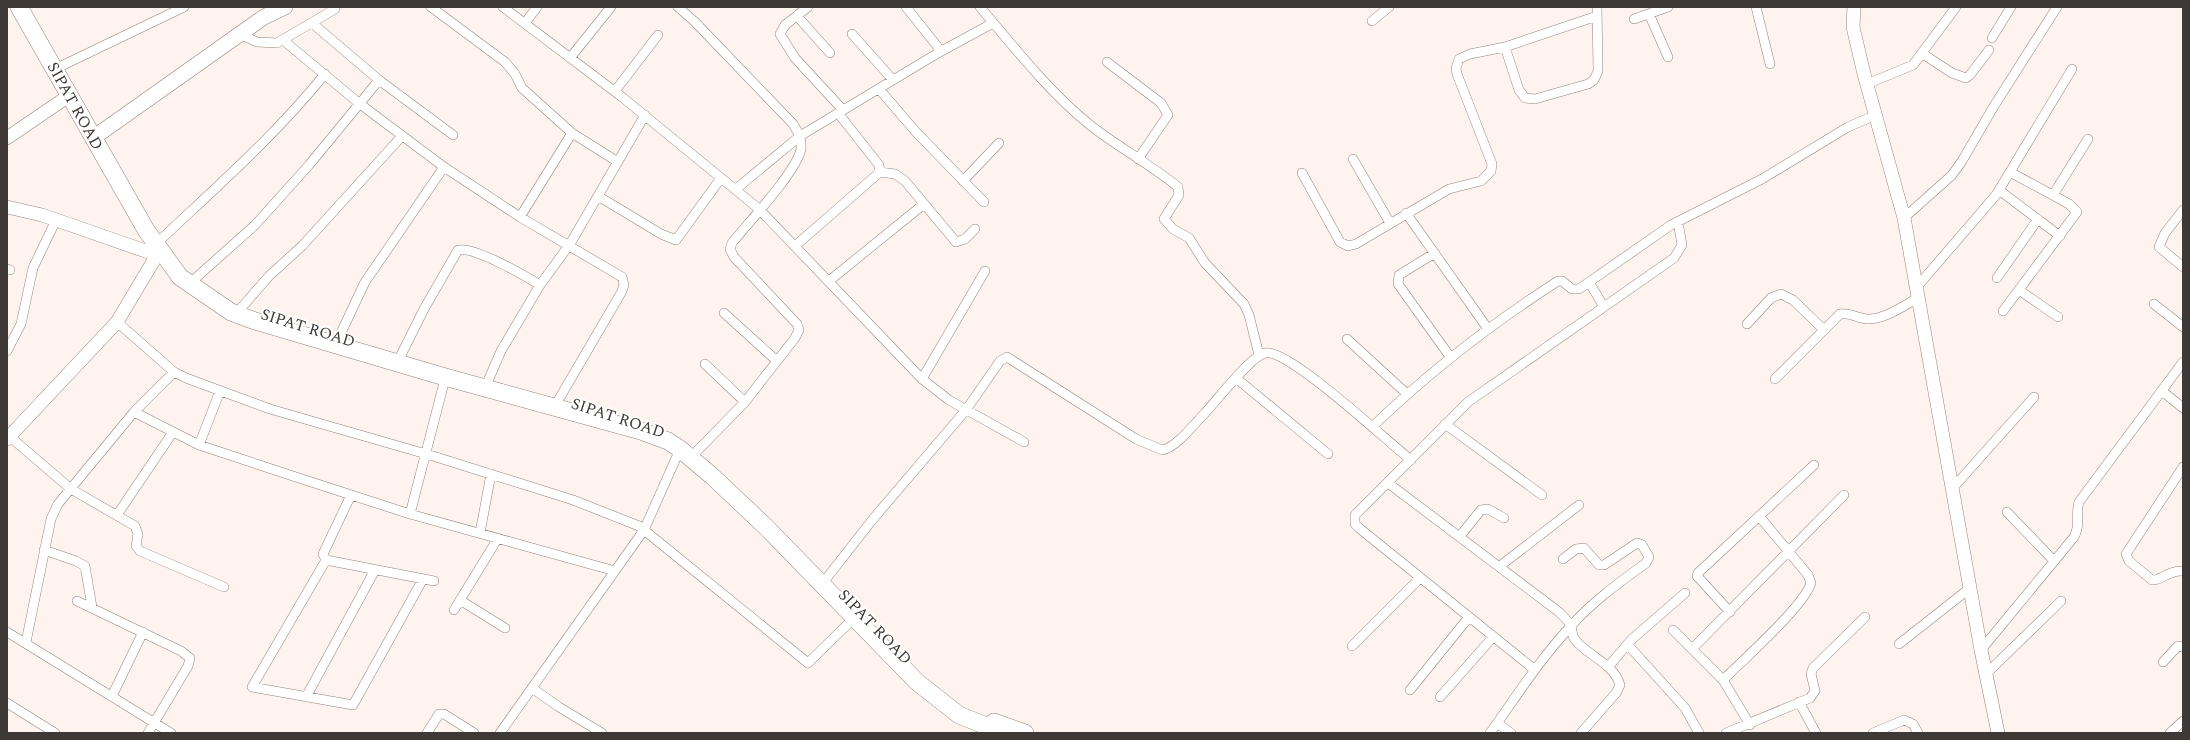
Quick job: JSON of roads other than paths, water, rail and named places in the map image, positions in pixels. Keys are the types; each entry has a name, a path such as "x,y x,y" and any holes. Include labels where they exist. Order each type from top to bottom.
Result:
{"highway":[{"name":"SIPAT ROAD","path":"19,7 55,69 92,138 157,250 191,281 255,321 446,373 641,431 687,447"},
{"name":"SIPAT ROAD","path":"239,310 339,337 446,373 488,381 558,399 648,425 668,433 687,447 798,546 855,617 917,682 959,716 1004,733"},
{"name":"SIPAT ROAD","path":"825,581 895,651 933,686 960,706 983,726 1026,733"}],"main road":[{"path":"92,138 264,17 285,7"}],"street":[{"path":"55,69 184,7"},
{"path":"431,7 505,62 515,74 522,88 572,133 618,162"},
{"path":"504,7 615,91 759,208 922,379 949,400 1024,442"},
{"path":"525,23 537,7"},
{"path":"570,58 611,7"},
{"path":"500,733 644,530 687,447 746,402 795,338 799,327 734,257 730,249 732,243 795,164 800,150 800,136 793,124 700,27 678,7"},
{"path":"808,7 782,28 780,34 782,39 795,58 840,112 879,165 880,172"},
{"path":"906,7 941,52"},
{"path":"980,7 1051,89 1072,109 1091,126 1178,187 1179,195 1164,219 1173,229 1188,238 1205,263 1244,304 1249,315 1259,355"},
{"path":"1372,22 1390,7"},
{"path":"1634,19 1668,7"},
{"path":"1756,7 1770,64"},
{"path":"1854,7 1853,27 1904,218 1981,650 1998,733"},
{"path":"1867,84 1906,70 1913,65 1923,54 1956,7"},
{"path":"1992,38 2011,7"},
{"path":"1904,218 1952,175 2057,7"},
{"path":"240,34 257,42 267,44 283,40 335,9"},
{"path":"1302,173 1337,236 1344,245 1356,244 1406,213 1449,189 1481,181 1491,172 1492,164 1456,68 1459,59 1463,56 1505,47 1597,12 1598,71 1594,80 1588,84 1535,99 1525,98 1519,90 1505,47"},
{"path":"1649,14 1668,57"},
{"path":"797,16 830,53"},
{"path":"312,23 379,80 453,135"},
{"path":"736,189 800,136 941,52 994,23"},
{"path":"852,34 893,80"},
{"path":"615,91 658,35"},
{"path":"283,40 360,104 444,168 520,217 570,244 618,274 624,280 624,285 558,399"},
{"path":"1923,54 1952,73 1966,78 1970,75 1988,50"},
{"path":"1107,62 1162,103 1168,115 1138,159"},
{"path":"1775,379 1823,329 1840,314 1845,313 1859,318 1873,319 1917,293 1999,190 2072,69"},
{"path":"224,587 140,551 136,546 138,530 117,515 71,489 8,437 117,322 157,250 304,101 325,74"},
{"path":"191,281 255,225 309,165 379,80"},
{"path":"879,89 916,132 984,202"},
{"path":"7,138 70,96"},
{"path":"488,381 501,351 540,285 570,244 645,115"},
{"path":"1372,428 1407,394 1451,358 1488,329 1558,281 1562,281 1572,289 1576,290 1678,222 1762,179 1848,127 1876,115"},
{"path":"520,217 572,133"},
{"path":"239,310 269,276 302,246 402,136"},
{"path":"2053,195 2088,140"},
{"path":"963,181 999,142"},
{"path":"1353,159 1390,223"},
{"path":"339,337 365,282 444,168"},
{"path":"880,172 899,176 956,242 965,239 975,228"},
{"path":"795,246 880,172"},
{"path":"2003,311 2077,212 2074,207 2010,172"},
{"path":"598,196 661,234 676,240 721,178"},
{"path":"1999,190 2060,236"},
{"path":"829,281 924,204"},
{"path":"7,207 157,250"},
{"path":"2183,210 2165,233 2160,247 2183,267"},
{"path":"1406,213 1488,329"},
{"path":"1997,278 2038,219"},
{"path":"7,351 21,324 33,268 56,220"},
{"path":"1535,670 1355,524 1354,518 1359,511 1468,402 1674,258 1682,245 1678,222"},
{"path":"400,357 424,309 458,250 469,250 510,268 540,285"},
{"path":"1435,253 1399,275 1398,284 1451,358"},
{"path":"922,379 986,271"},
{"path":"1589,282 1604,307"},
{"path":"2019,290 2058,317"},
{"path":"1748,324 1772,298 1781,294 1792,300 1823,329"},
{"path":"2154,304 2183,327"},
{"path":"724,313 777,361"},
{"path":"117,322 174,372 220,391 270,409 425,454 574,500 639,526 808,663 855,617"},
{"path":"1347,339 1407,394"},
{"path":"825,581 873,519 966,410 1000,361 1006,357 1136,439 1162,450 1172,445 1194,426 1236,378 1259,355 1266,352 1273,353 1296,366 1332,393 1411,460"},
{"path":"1981,650 2077,532 2077,509 2079,502 2183,362"},
{"path":"705,364 746,402"},
{"path":"26,642 50,519 58,504 134,412 174,372"},
{"path":"410,514 446,373"},
{"path":"1236,378 1328,454"},
{"path":"199,445 220,391"},
{"path":"2162,391 2183,408"},
{"path":"1952,489 2034,397"},
{"path":"134,412 199,445 410,514 615,571"},
{"path":"1445,424 1542,495"},
{"path":"117,515 173,432"},
{"path":"1730,612 1702,583 1697,574 1704,565 1814,465"},
{"path":"2183,467 2126,554 2129,561 2152,580 2156,580 2170,572 2183,571"},
{"path":"480,533 491,474"},
{"path":"1388,483 1559,612 1571,626 1573,637 1577,642 1608,666 1619,681 1619,689 1581,733"},
{"path":"326,560 323,554 351,495"},
{"path":"1692,649 1844,495"},
{"path":"1500,566 1579,504"},
{"path":"1460,536 1480,510 1488,509 1504,518"},
{"path":"2007,512 2054,562"},
{"path":"1723,680 1791,612 1810,587 1810,579 1759,516"},
{"path":"454,610 498,538"},
{"path":"1490,733 1535,670 1571,626 1593,605 1646,563 1649,557 1642,545 1637,543 1604,565 1599,565 1584,548 1576,549 1563,559"},
{"path":"44,550 76,561 84,566 92,607"},
{"path":"326,560 434,581"},
{"path":"326,560 252,687 353,706 423,579"},
{"path":"306,697 375,570"},
{"path":"1352,646 1420,578"},
{"path":"1899,644 1970,588"},
{"path":"1608,666 1628,645 1685,593"},
{"path":"460,600 505,628"},
{"path":"77,601 181,651 190,658 188,666 148,733"},
{"path":"1986,674 2061,601"},
{"path":"1726,733 1810,698 1815,691 1811,674 1813,668 1865,617"},
{"path":"1410,690 1469,618"},
{"path":"1673,630 1723,680 1750,724"},
{"path":"7,632 26,642 171,733"},
{"path":"112,696 143,632"},
{"path":"1440,697 1493,636"},
{"path":"1628,645 1685,708 1699,733"},
{"path":"2163,662 2178,646 2183,647"},
{"path":"532,688 559,707 602,733"},
{"path":"1799,702 1816,733"},
{"path":"7,703 56,733"},
{"path":"427,733 439,714 444,714 474,733"},
{"path":"1873,733 1904,720 1913,724 1918,733"},
{"path":"2170,733 2183,721"},
{"path":"1497,723 1511,733"}]}
